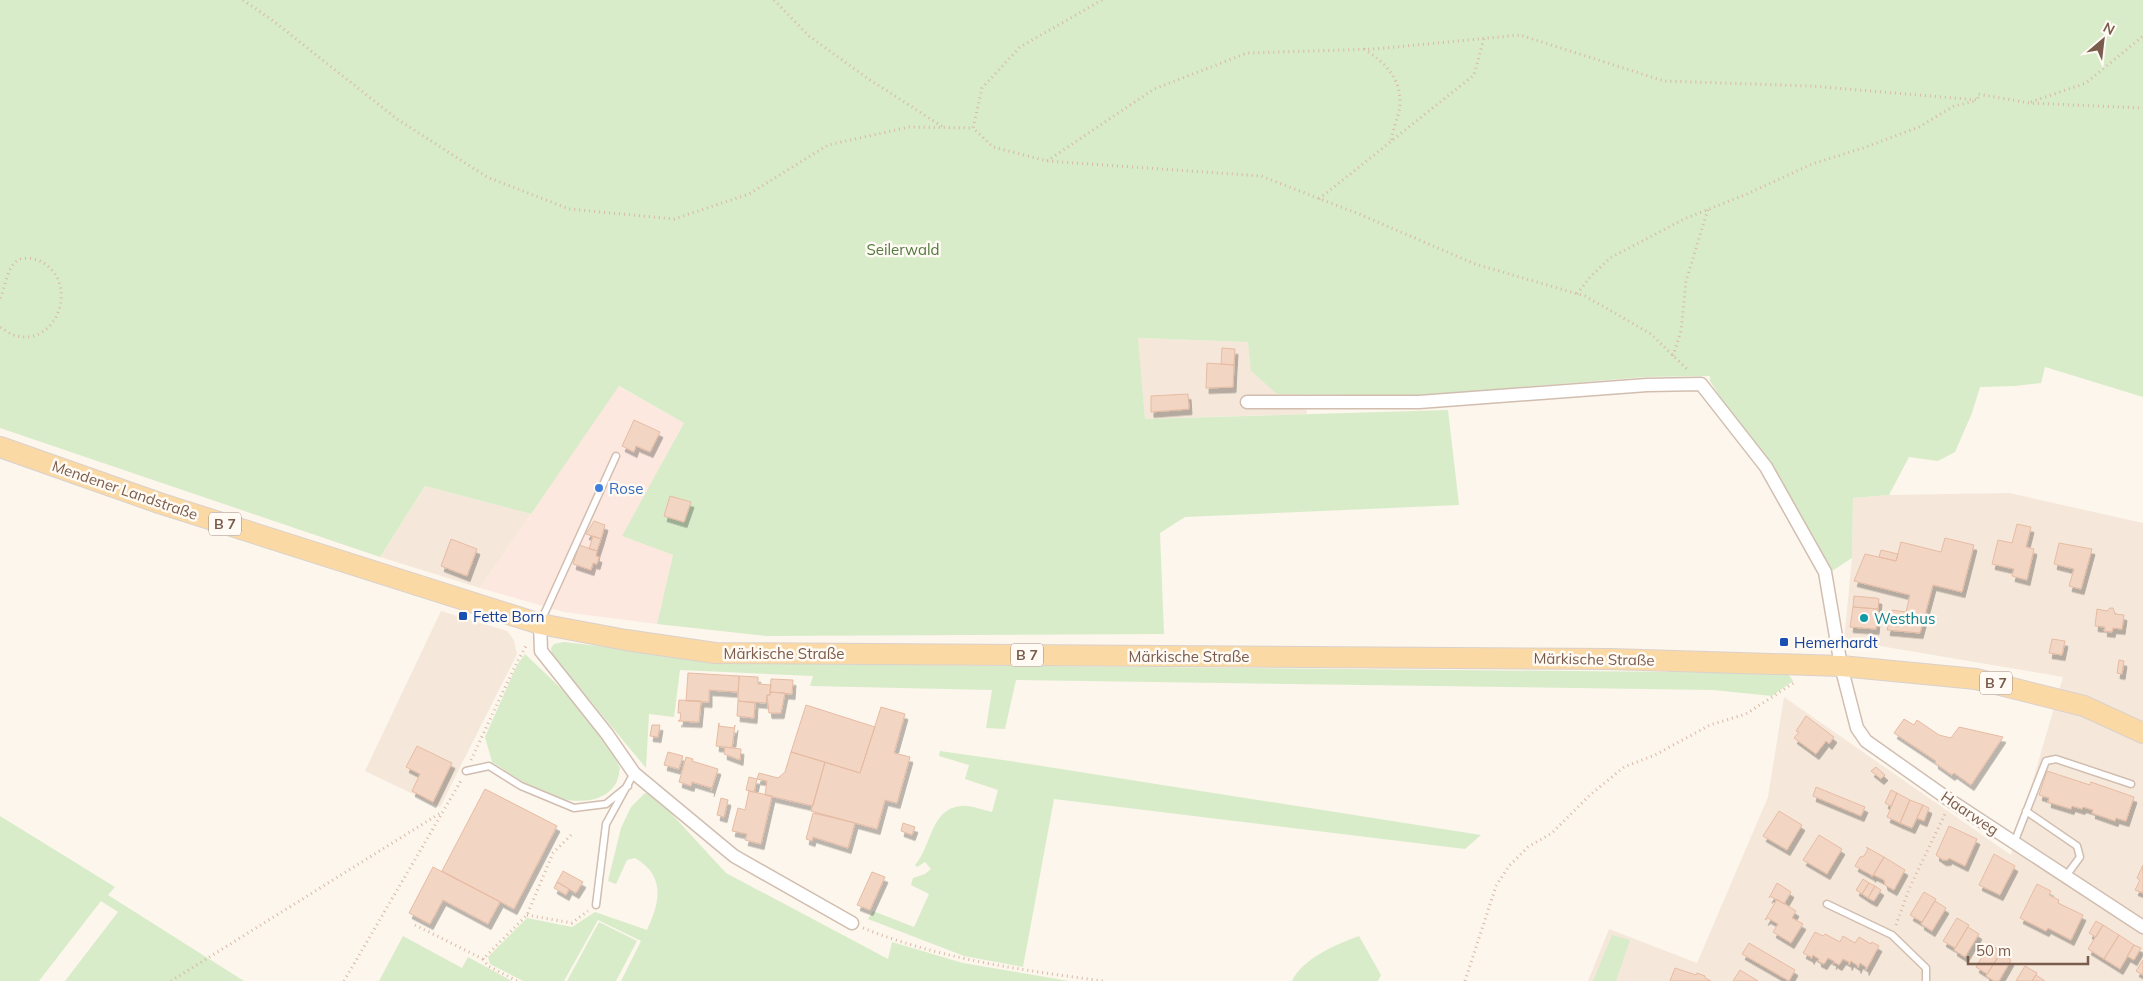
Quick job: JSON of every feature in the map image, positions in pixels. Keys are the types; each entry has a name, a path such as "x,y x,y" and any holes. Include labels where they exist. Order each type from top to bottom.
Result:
{"main road":[{"name":"Mendener Landstraße","path":"0,447 159,503 451,597"},
{"name":"Märkische Straße","path":"451,597 533,621 626,640 715,653 1600,658 1841,666 1947,676 1994,683 2084,706 2143,733"}],"street":[{"path":"1247,402 1419,402 1647,385 1701,384 1766,467 1825,572 1841,666"},
{"path":"533,621 541,651 607,734 634,773 734,856 852,923"},
{"name":"Haarweg","path":"1841,666 1857,728 1866,741 1950,801 2143,927"}],"lane":[{"path":"533,621 616,456"},
{"path":"2014,843 2046,761 2056,759 2131,784"},
{"path":"466,771 489,766 521,786 574,808 606,804 628,786"},
{"path":"596,905 606,824 634,773"},
{"path":"2026,811 2077,846 2080,857 2066,876"},
{"path":"1827,904 1892,935 1926,968 1926,981"}],"path":[{"path":"243,0 272,20 397,119 487,177 569,209 674,219 750,194 828,145 909,127 974,128 993,147 1047,161 1261,176 1475,264 1585,296 1651,334 1701,384"},
{"path":"774,0 809,36 867,78 944,128"},
{"path":"974,128 982,88 1020,47 1102,0"},
{"path":"1047,161 1154,89 1247,53 1363,49 1520,35 1664,81 1811,86 1978,100"},
{"path":"2029,103 2086,83 2143,36"},
{"path":"1320,199 1474,74 1484,38"},
{"path":"1363,49 1383,62 1397,83 1400,106 1391,141"},
{"path":"1978,100 1978,94 2029,103 2143,108"},
{"path":"1577,294 1590,277 1610,258 1708,208 1747,194 1812,164 1863,148 1919,127 1954,106 1978,100"},
{"path":"1673,356 1681,331 1686,281 1708,208"},
{"path":"0,298 10,269 18,261 27,258 37,259 47,264 57,277 61,293 61,307 55,319 44,330 30,336 16,336 0,326"},
{"path":"344,981 466,771 516,664 529,642 533,621"},
{"path":"1464,981 1496,886 1509,866 1528,847 1552,833 1590,796 1624,767 1655,755 1710,725 1746,714 1795,682 1806,664"},
{"path":"1892,935 1910,889 1950,801"},
{"path":"171,981 444,811"},
{"path":"483,959 527,915 553,853 571,835"},
{"path":"527,915 572,923 596,905"},
{"path":"852,923 887,938 963,960 1103,981"},
{"path":"416,925 483,959 488,966 517,981"}],"shaded area":[{"path":"1137,338 1249,342 1305,395 1307,414 1145,419"},
{"path":"618,386 684,423 623,536 673,555 657,624 564,612 480,588"},
{"path":"425,486 531,514 480,588 380,557"},
{"path":"2009,493 2143,523 2143,981 1588,981 1609,929 1697,963 1768,797 1784,697 2011,855 2063,677 1844,640 1852,558 1853,498 1889,495"},
{"path":"441,611 507,631 514,640 517,654 440,807 365,771"}],"green space":[{"name":"Seilerwald","path":"0,0 2143,0 2143,397 2045,367 2041,383 1980,387 1972,413 1955,452 1938,461 1909,457 1889,495 1853,498 1852,558 1832,571 1710,381 1710,376 1645,377 1413,396 1277,394 1251,371 1248,342 1138,338 1145,419 1448,410 1459,505 1185,517 1160,533 1164,634 766,636 657,624 673,555 622,536 684,423 619,386 531,514 425,486 380,557 0,428"},
{"path":"564,642 712,659 817,664 1778,673 1789,675 1793,681 1772,696 1713,690 1016,680 1005,729 986,728 992,690 810,686 813,676 680,670 674,717 649,714 646,768 552,655 551,648 554,644"},
{"path":"525,654 578,707 611,752 620,768 616,783 605,795 581,801 554,797 528,785 492,762 485,737 517,665"},
{"path":"940,751 1481,835 1465,849 1054,799 1023,967 964,956 868,919 873,911 914,927 929,894 911,885 913,878 925,874 931,869 925,862 917,867 915,865 921,857 937,821 951,809 961,806 992,812 998,790 965,779 969,765 939,756"},
{"path":"645,793 656,797 726,873 888,959 892,942 963,963 1069,981 621,981 641,941 598,920 564,981 523,981 490,964 488,957 527,918 572,927 595,912 647,930 655,909 658,890 652,873 635,858 627,860 616,884 608,881 621,828 631,807"},
{"path":"0,816 115,887 108,895 244,981 65,981 118,912 101,901 39,981 0,981"},
{"path":"599,922 637,941 616,981 567,981"},
{"path":"1612,935 1630,940 1616,981 1593,981"},
{"path":"403,936 462,968 468,957 512,981 379,981"},
{"path":"1359,936 1381,975 1378,981 1292,981 1304,965 1312,959 1341,943"}],"building":[{"path":"1222,348 1235,349 1234,365 1221,364"},
{"path":"1207,363 1234,365 1233,387 1206,388"},
{"path":"1188,394 1189,409 1151,412 1151,396"},
{"path":"634,420 660,432 650,452 636,446 634,452 622,446"},
{"path":"670,496 691,502 684,522 664,516"},
{"path":"594,521 605,525 601,539 586,534"},
{"path":"2017,524 2031,527 2026,547 2034,549 2027,580 2012,576 2014,569 1992,564 1998,540 2012,543"},
{"path":"593,536 601,539 597,551 589,549"},
{"path":"1945,538 1974,545 1962,592 1933,585 1920,633 1887,630 1892,610 1906,612 1910,595 1854,581 1865,554 1896,561 1901,542 1941,552"},
{"path":"451,539 477,549 467,576 441,566"},
{"path":"2059,543 2092,549 2081,589 2069,586 2074,569 2054,564"},
{"path":"579,545 597,551 596,556 599,557 597,564 593,563 591,570 573,564"},
{"path":"1881,550 1898,554 1896,561 1879,557"},
{"path":"1854,596 1879,599 1878,609 1853,607"},
{"name":"Westhus","path":"1853,607 1878,609 1876,629 1850,627"},
{"path":"2113,608 2115,614 2124,615 2122,629 2113,628 2112,632 2104,631 2105,627 2095,626 2097,609 2107,611"},
{"path":"2052,639 2065,641 2062,655 2049,653"},
{"path":"2119,660 2124,661 2122,674 2117,673"},
{"path":"688,673 739,676 738,692 709,690 709,702 686,701"},
{"path":"739,676 758,677 758,684 771,685 770,695 767,695 766,703 738,701"},
{"path":"771,679 793,680 792,694 770,692"},
{"path":"770,692 785,693 781,713 769,713 767,695 770,695"},
{"path":"679,700 701,701 699,722 678,721 680,720 681,713 678,713"},
{"path":"738,701 755,703 754,718 737,716"},
{"path":"806,705 875,727 860,773 791,752"},
{"path":"881,707 905,714 894,753 910,757 897,803 885,800 877,829 811,811 825,762 860,773"},
{"path":"1806,716 1834,737 1829,744 1826,741 1816,754 1794,738 1799,732 1796,731"},
{"path":"1904,719 1914,725 1917,720 1939,735 1951,738 1959,727 2003,737 1971,785 1954,773 1952,775 1935,763 1936,761 1894,733"},
{"path":"719,723 719,726 734,728 735,725 732,748 716,746"},
{"path":"652,725 660,725 658,737 650,736"},
{"path":"417,746 452,763 433,802 412,791 420,774 406,767"},
{"path":"725,747 741,749 740,760 724,754"},
{"path":"668,752 683,756 679,769 664,765"},
{"path":"791,752 825,762 813,806 765,795 767,781 757,779 759,773 778,778 785,772"},
{"path":"686,757 693,759 692,761 718,769 712,788 692,782 691,786 679,782"},
{"path":"1876,767 1885,775 1881,779 1871,771"},
{"path":"2047,771 2090,785 2091,782 2134,797 2126,821 2116,818 2115,821 2092,813 2093,810 2083,807 2082,809 2072,806 2071,809 2048,802 2049,798 2039,795"},
{"path":"749,777 757,779 754,792 746,790"},
{"path":"1816,787 1865,807 1861,816 1813,796"},
{"path":"485,789 557,826 514,909 442,871"},
{"path":"1891,790 1897,793 1891,806 1885,803"},
{"path":"749,791 772,796 761,844 745,840 747,834 732,831 738,808 745,810"},
{"path":"1897,793 1910,800 1900,823 1887,817"},
{"path":"721,798 728,800 724,817 717,815"},
{"path":"1910,800 1923,805 1912,828 1900,823"},
{"path":"1923,805 1929,808 1924,821 1917,818"},
{"path":"1779,811 1802,825 1787,850 1763,836"},
{"path":"813,813 855,823 848,848 813,837 812,841 806,839"},
{"path":"903,823 915,827 912,835 901,831"},
{"path":"1949,826 1977,839 1965,866 1949,858 1948,860 1943,860 1936,855"},
{"path":"1819,835 1842,849 1827,874 1803,860"},
{"path":"1866,847 1884,857 1873,876 1855,866 1860,857 1864,856 1868,849"},
{"path":"1994,854 2015,866 2000,895 1979,885"},
{"path":"1884,857 1905,870 1894,890 1885,885 1884,880 1874,875 1872,877"},
{"path":"2143,865 2143,893 2135,890 2140,880 2137,878"},
{"path":"433,867 500,902 488,924 443,900 430,924 409,913"},
{"path":"563,871 583,882 576,893 557,882"},
{"path":"872,872 885,877 870,910 857,905"},
{"path":"1863,879 1869,883 1862,894 1856,890"},
{"path":"557,882 569,889 566,895 554,888"},
{"path":"1777,883 1791,892 1784,904 1770,896"},
{"path":"1869,883 1875,886 1868,898 1862,894"},
{"path":"2037,884 2051,891 2049,895 2059,900 2058,903 2083,915 2071,940 2048,928 2046,931 2020,918"},
{"path":"1875,886 1881,890 1874,901 1868,898"},
{"path":"1924,892 1936,899 1922,922 1910,915"},
{"path":"1777,899 1796,911 1792,918 1803,924 1791,943 1773,932 1778,924 1768,918 1765,920"},
{"path":"1935,901 1946,908 1932,931 1921,924"},
{"path":"1957,918 1969,925 1955,948 1943,941"},
{"path":"2096,921 2103,925 2096,937 2089,933"},
{"path":"2103,925 2119,935 2104,959 2088,949"},
{"path":"1968,927 1979,934 1965,957 1954,950"},
{"path":"1815,932 1823,936 1825,934 1840,942 1843,936 1855,943 1859,937 1879,946 1866,970 1866,967 1860,963 1858,968 1851,961 1849,965 1849,962 1843,959 1839,965 1834,962 1833,964 1834,961 1828,958 1824,964 1813,955 1811,959 1811,957 1803,953"},
{"path":"2119,935 2134,945 2120,969 2104,959"},
{"path":"1749,943 1795,970 1789,981 1742,954"},
{"path":"1990,944 2002,952 1987,974 1976,967"},
{"path":"2134,945 2141,948 2134,960 2127,956"},
{"path":"2000,953 2011,960 1999,981 1994,981 1986,976"},
{"path":"2143,960 2143,975 2136,971"},
{"path":"2025,966 2037,973 2036,975 2032,981 2016,981"},
{"path":"1675,968 1696,975 1697,973 1711,981 1670,981"},
{"path":"1740,970 1758,981 1733,981"},
{"path":"2036,975 2045,981 2032,981"}],"place":[{"name":"Rose","path":"599,488"},
{"name":"Fette Born","path":"463,616"},
{"name":"Westhus","path":"1864,618"},
{"name":"Hemerhardt","path":"1784,642"}]}
